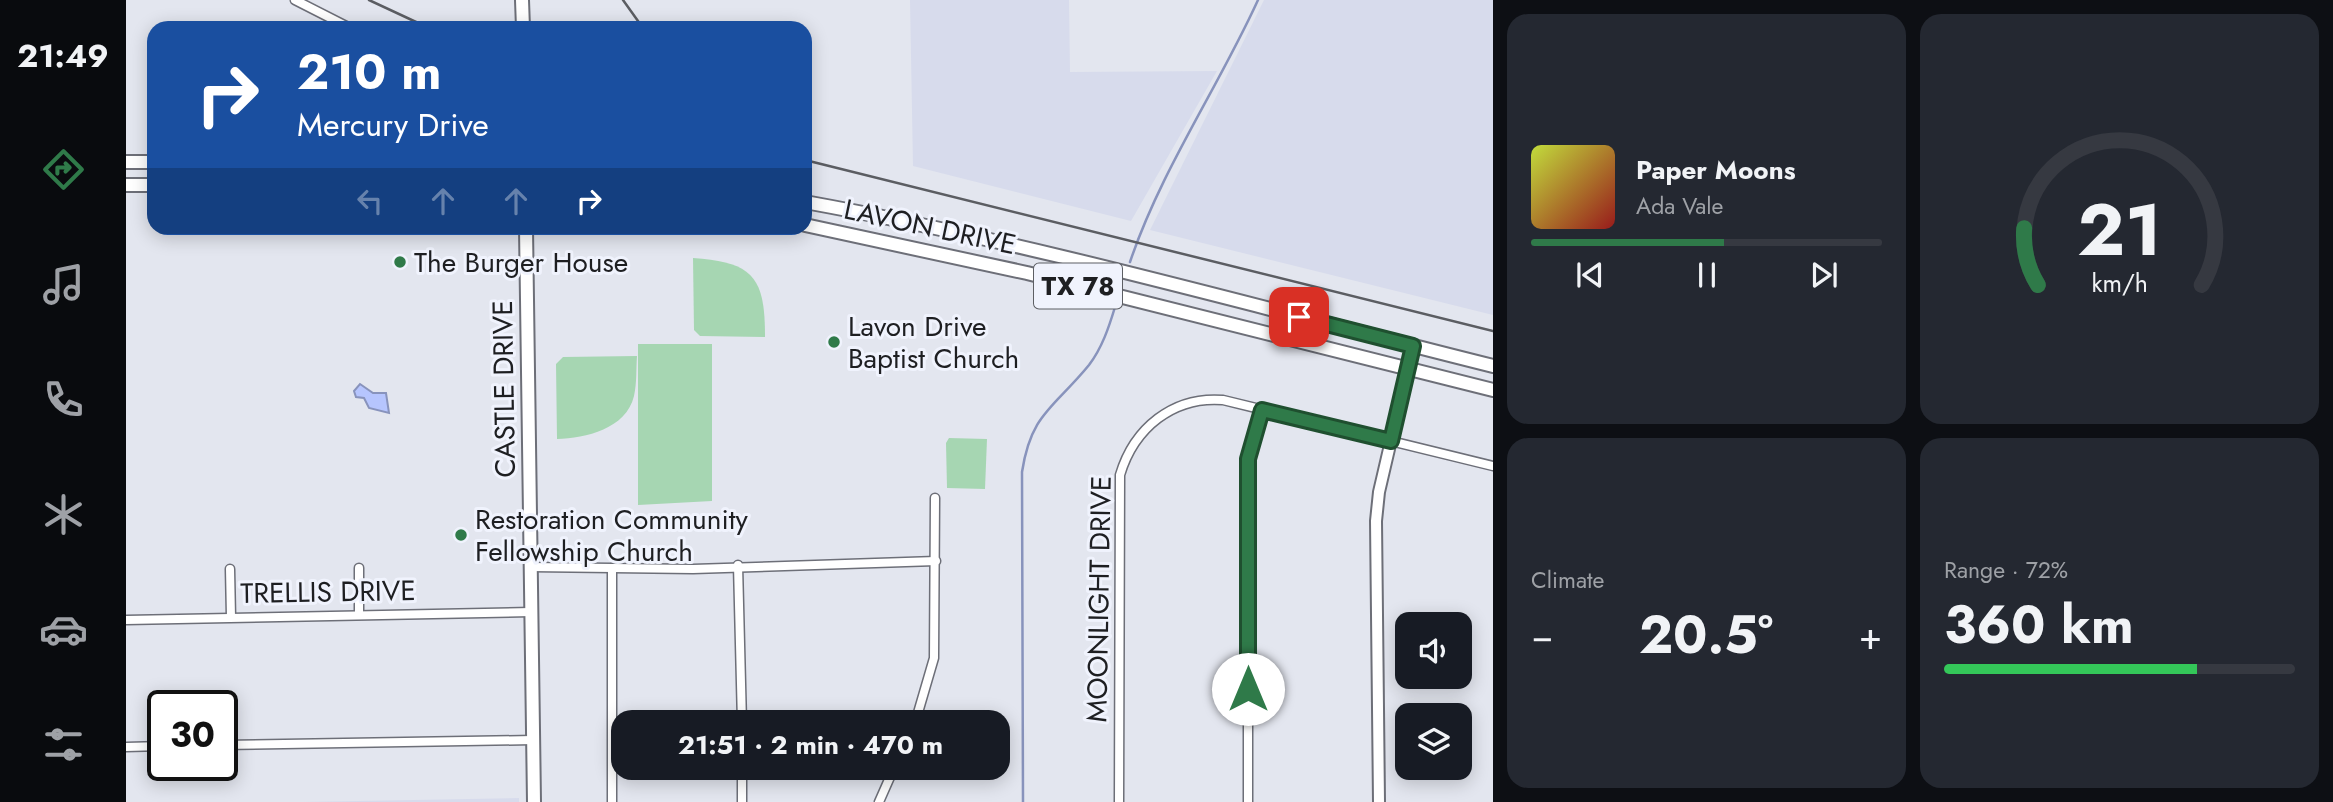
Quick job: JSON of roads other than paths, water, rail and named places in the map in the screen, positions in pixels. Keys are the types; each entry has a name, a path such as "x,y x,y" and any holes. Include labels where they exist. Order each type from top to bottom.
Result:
{"main road":[{"path":"522,0 523,21"},
{"path":"126,162 147,162"},
{"path":"126,184 147,185"},
{"name":"LAVON DRIVE","path":"812,203 952,231 1493,366"},
{"path":"812,210 861,212"},
{"name":"LAVON DRIVE","path":"812,226 949,255 1493,390"},
{"path":"949,255 952,231"},
{"name":"CASTLE DRIVE","path":"526,235 534,802"}],"street":[{"path":"295,0 336,21"},
{"path":"1379,802 1376,521 1379,492 1413,346"},
{"name":"MOONLIGHT DRIVE","path":"1119,802 1120,475 1125,457 1166,412 1199,398 1223,400 1262,410"},
{"path":"1248,802 1248,459 1262,410 1493,466"},
{"path":"919,710 934,658 935,498"},
{"path":"531,567 612,568 936,561"},
{"path":"738,565 741,710"},
{"path":"359,568 359,614"},
{"path":"612,568 612,802"},
{"path":"230,569 231,617"},
{"name":"TRELLIS DRIVE","path":"126,620 531,612"},
{"path":"238,745 533,740"},
{"path":"126,747 147,746"},
{"path":"741,780 741,802"},
{"path":"879,802 889,780"}],"water":[{"path":"360,384 373,393 386,393 389,413 369,408 364,398 356,397 354,391"}],"waterway":[{"path":"1130,262 1157,195 1258,0"},
{"path":"1023,802 1022,472 1031,436 1046,413 1094,358 1105,337 1115,307"}],"railway":[{"path":"369,0 414,21"},
{"path":"623,0 638,21"},
{"path":"812,162 1493,331"}],"place":[{"name":"The Burger House","path":"400,262"},
{"name":"Lavon Drive Baptist Church","path":"834,342"},
{"name":"Restoration Community Fellowship Church","path":"461,535"}]}
